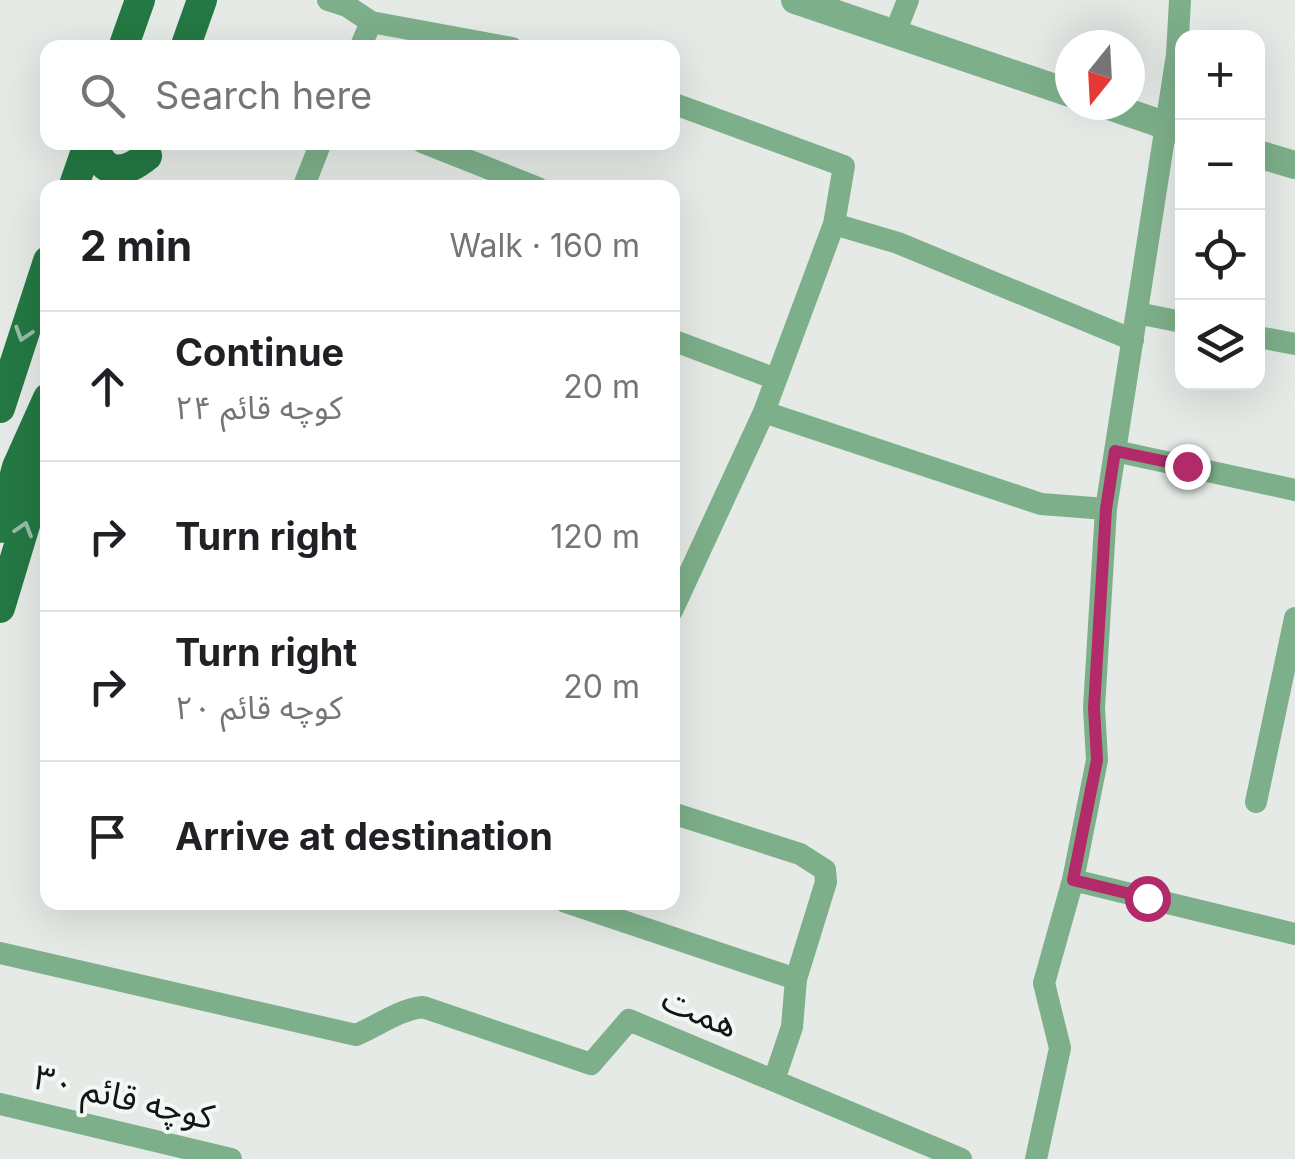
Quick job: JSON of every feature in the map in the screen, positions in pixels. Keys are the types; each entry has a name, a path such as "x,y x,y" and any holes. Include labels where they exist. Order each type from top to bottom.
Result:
{"main road":[{"path":"126,40 140,0"},
{"path":"190,40 207,1"},
{"path":"77,180 89,150"},
{"path":"95,150 106,165 120,172 130,170 148,150"},
{"path":"139,180 149,150"},
{"path":"0,408 40,286"},
{"path":"0,528 18,468 40,417"},
{"path":"0,608 40,476"}],"street":[{"path":"328,0 347,6 371,22 469,40"},
{"path":"795,0 1055,88"},
{"path":"895,33 908,0"},
{"path":"1036,1159 1060,1048 1044,982 1073,880 1097,760 1094,708 1106,509 1132,340 1174,128 1180,0"},
{"path":"363,40 371,22"},
{"path":"680,106 844,166 834,224 764,412 680,594"},
{"path":"1145,118 1174,128"},
{"path":"306,180 319,150"},
{"path":"442,150 518,180"},
{"path":"1265,156 1295,165"},
{"path":"834,224 898,243 1132,340"},
{"path":"1137,313 1175,321"},
{"path":"1265,338 1295,344"},
{"path":"680,343 776,379"},
{"path":"764,412 1041,504 1106,509"},
{"path":"1115,451 1295,490"},
{"path":"1256,802 1295,618"},
{"path":"680,816 800,854 826,870 826,882 796,979 792,1026 774,1080"},
{"path":"1073,880 1295,934"},
{"path":"590,910 796,979"},
{"name":"همت","path":"0,953 356,1036 399,1011 423,1007 591,1064 629,1020 961,1159"},
{"name":"کوچه قائم ۳۰","path":"0,1104 231,1159"}],"route":[{"path":"1147,898 1073,880 1097,760 1094,708 1106,509 1115,451 1187,466"}]}
